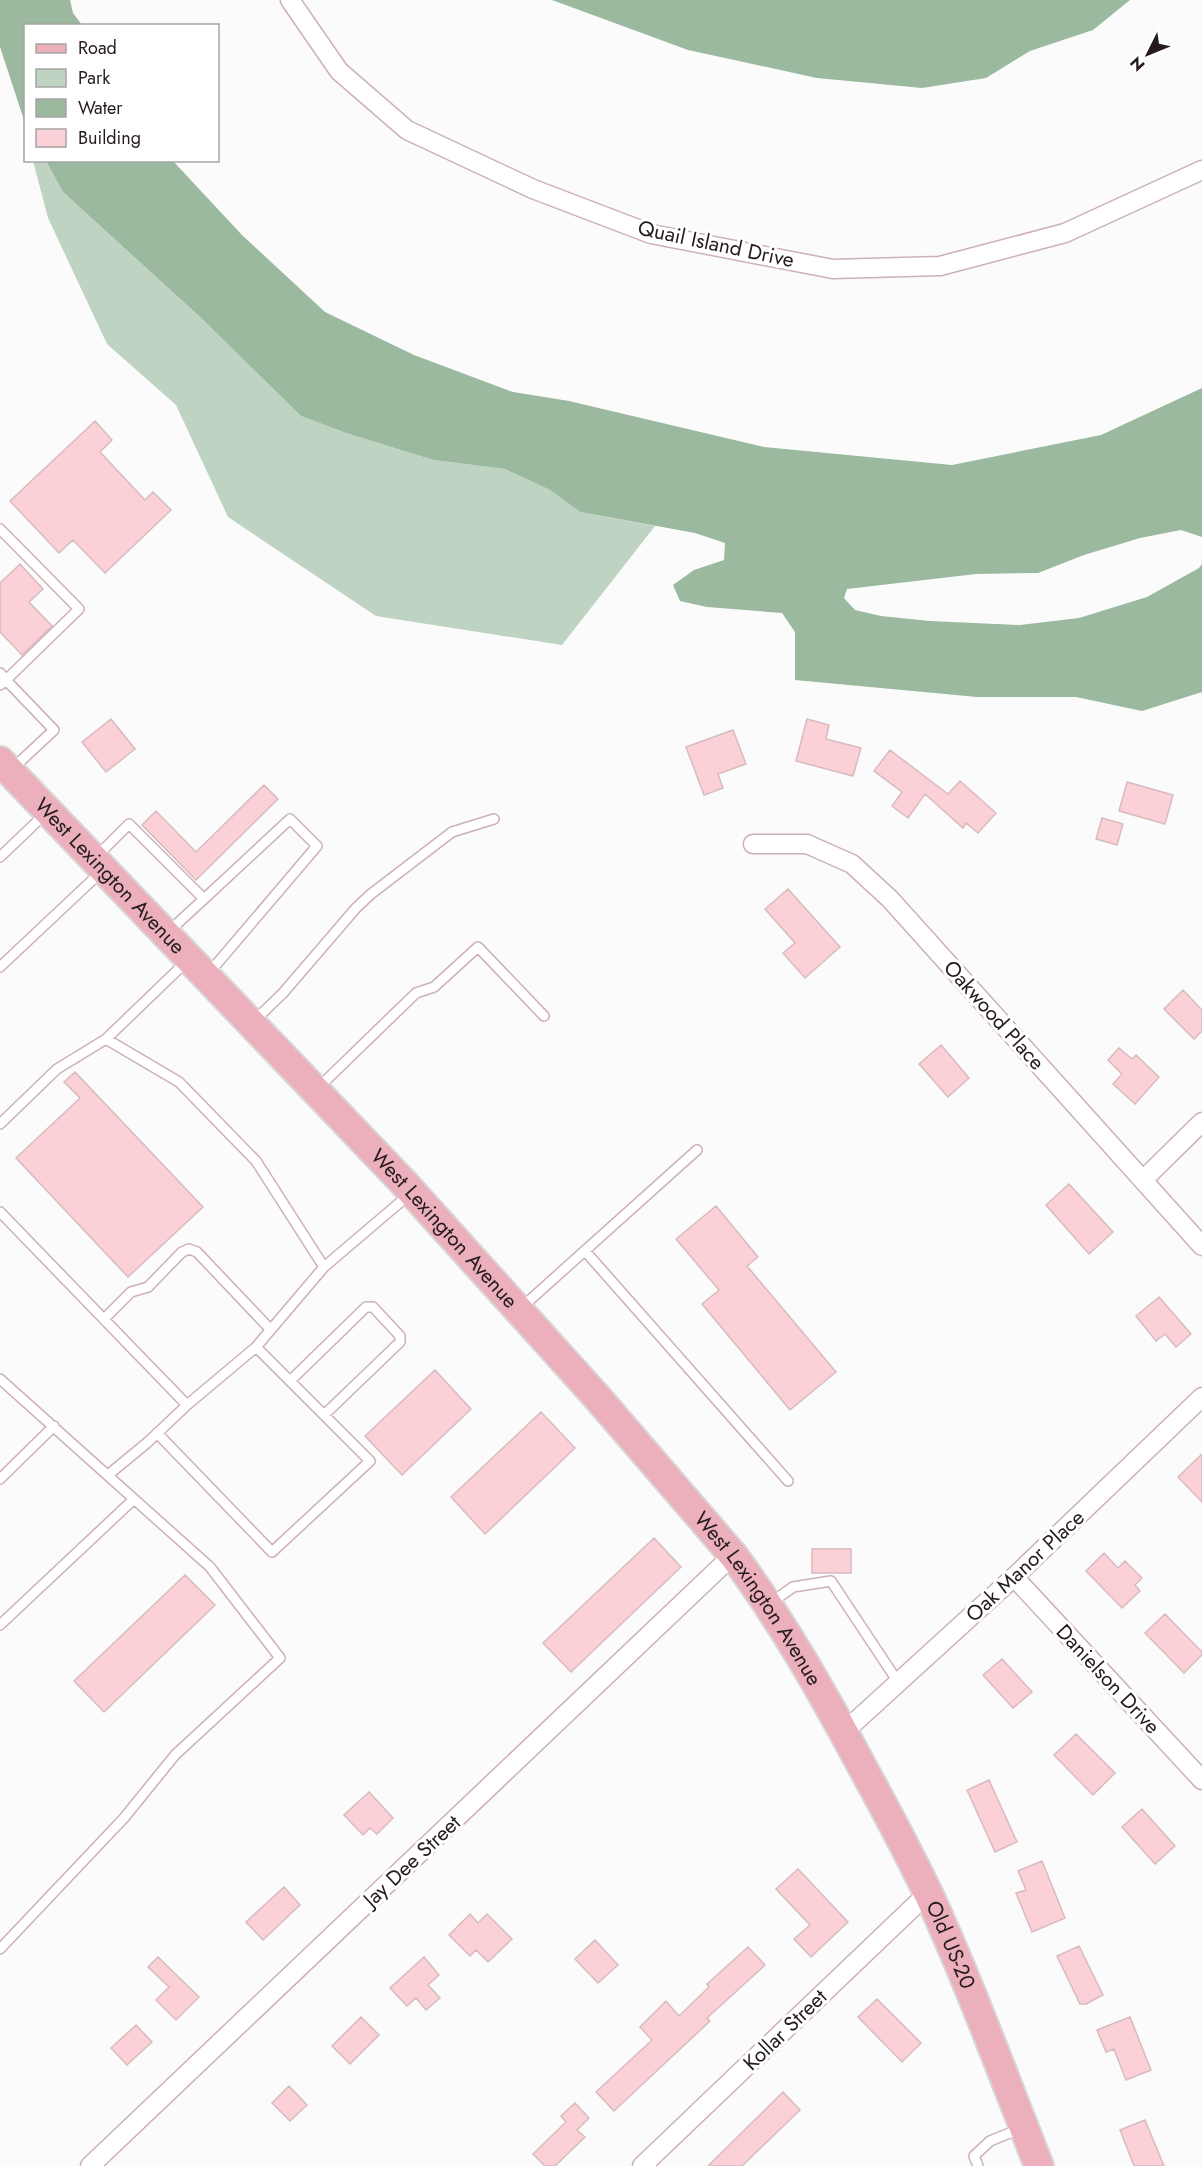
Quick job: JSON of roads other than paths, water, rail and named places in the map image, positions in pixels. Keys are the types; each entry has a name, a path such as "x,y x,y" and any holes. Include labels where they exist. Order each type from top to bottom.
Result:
{"main road":[{"name":"West Lexington Avenue","path":"5,766 412,1192 519,1309 733,1555 769,1604 845,1731"},
{"name":"Old US-20","path":"845,1731 928,1893 966,1981 1039,2166"}],"street":[{"name":"Quail Island Drive","path":"290,0 339,71 407,130 533,189 651,234 833,269 940,266 1065,233 1202,170"},
{"name":"Oakwood Place","path":"753,844 807,844 852,864 890,899 1202,1246"},
{"path":"1143,1180 1202,1122"},
{"name":"Oak Manor Place","path":"845,1731 1014,1577 1202,1397"},
{"name":"Jay Dee Street","path":"90,2166 733,1555"},
{"name":"Danielson Drive","path":"1014,1577 1202,1780"},
{"name":"Kollar Street","path":"642,2166 928,1893"}],"lane":[{"path":"0,529 79,609 2,679 54,730 5,766"},
{"path":"0,857 48,811"},
{"path":"0,1124 57,1069 106,1039 197,968 316,846 290,819 165,935"},
{"path":"251,1024 283,993 356,908 371,894 452,832 495,819"},
{"path":"0,967 99,865 129,824 204,899"},
{"path":"315,1091 416,993 434,987 478,947 544,1016"},
{"path":"106,1039 179,1082 256,1161 324,1267"},
{"path":"519,1309 697,1150"},
{"path":"108,1474 256,1347 324,1267 412,1192"},
{"path":"0,1212 187,1405"},
{"path":"104,1319 131,1292 148,1287 182,1252 189,1249 196,1252 270,1329"},
{"path":"585,1251 788,1481"},
{"path":"290,1381 366,1307 374,1307 400,1336 400,1342 324,1415"},
{"path":"157,1433 272,1552 370,1461 256,1347"},
{"path":"0,1378 210,1567 280,1658 175,1755 124,1818 0,1949"},
{"path":"0,1479 54,1426"},
{"path":"0,1625 134,1499"},
{"path":"769,1604 793,1587 831,1581 898,1682"},
{"path":"978,2166 974,2156 990,2141 1024,2127"}],"water":[{"path":"0,0 70,0 73,13 81,24 24,24 24,120 0,47"},
{"path":"552,0 1130,0 1093,30 1030,51 986,78 922,88 817,78 688,50"},
{"path":"47,162 174,162 242,235 325,312 414,355 513,392 569,401 764,447 952,465 1101,435 1202,388 1202,537 1181,530 1140,538 1084,555 1038,573 976,574 847,589 844,598 855,610 881,616 930,621 1020,625 1079,618 1147,597 1199,568 1202,564 1202,692 1142,711 1076,697 977,697 795,680 795,632 782,613 707,607 680,601 673,585 694,570 724,560 725,543 695,533 580,512 550,490 505,469 433,460 346,433 301,416 200,317 63,192"}]}
